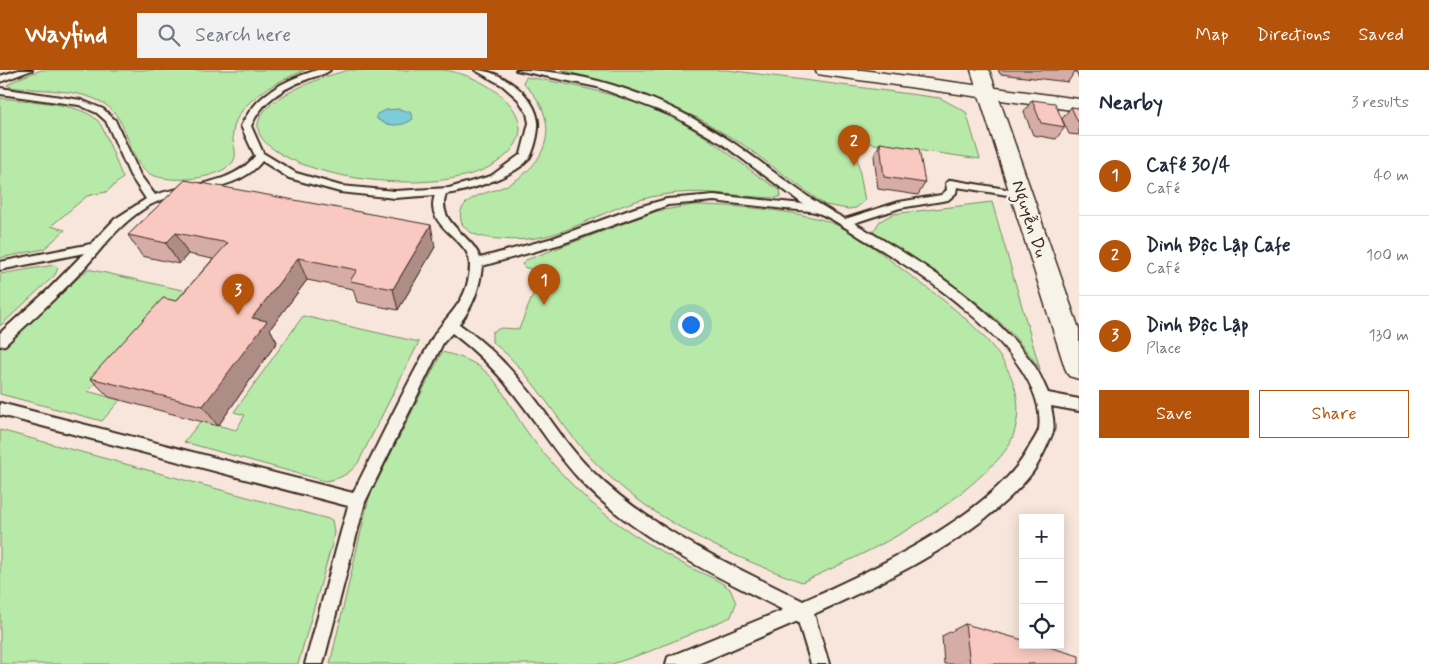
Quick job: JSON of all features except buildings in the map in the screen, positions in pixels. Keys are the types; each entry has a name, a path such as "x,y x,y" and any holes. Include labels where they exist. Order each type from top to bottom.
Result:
{"street":[{"path":"824,70 1079,105"},
{"name":"Nguyễn Du","path":"980,70 1079,368"}],"lane":[{"path":"0,79 28,70"},
{"path":"326,70 282,87 264,100 252,114 246,132 251,146 260,156 284,172 326,186 379,193 442,191 475,185 507,172 527,154 534,137 534,120 525,101 509,86 479,70"},
{"path":"520,70 592,84 674,113 723,140 817,209 846,222 959,298 991,324 1024,362 1043,398 1046,430 1039,448 1029,465 1004,493 930,545 863,583 804,611 675,664"},
{"path":"0,91 81,103 100,111 110,120 135,175 153,200"},
{"path":"0,341 84,261 94,247 126,216 153,200 175,191 236,176 251,168 260,156"},
{"path":"846,222 890,208 944,198 952,191 950,183 1020,194"},
{"path":"314,664 357,501 438,340 452,326 470,296 474,283 476,263 472,250 446,224 441,216 439,200 442,191"},
{"path":"476,263 557,242 639,210 667,202 714,198 817,209"},
{"path":"0,266 94,247"},
{"path":"452,326 476,344 504,370 568,456 609,497 666,536 732,574 804,611 820,664"},
{"path":"1043,398 1079,405"},
{"path":"0,409 357,501"}],"green space":[{"path":"41,70 305,70 272,86 242,110 233,132 235,159 226,168 217,173 193,179 169,179 150,174 143,168 132,151 119,119 103,103 78,94 16,88 7,85"},
{"path":"349,70 444,70 462,74 481,82 497,92 511,105 518,119 519,135 511,150 493,165 472,174 446,180 417,182 356,178 327,172 302,164 281,154 263,139 258,125 263,112 277,100 315,81"},
{"path":"561,70 728,70 940,98 966,112 980,159 854,141 865,201 856,208 848,209 825,205 742,144 700,119 635,91"},
{"path":"526,77 614,96 677,120 707,138 780,190 781,196 776,198 692,192 677,193 640,200 564,231 545,236 523,239 499,239 474,234 462,224 461,213 464,205 475,197 505,186 525,173 540,156 544,145 547,134 543,111 523,82"},
{"path":"0,98 66,106 90,115 101,125 123,178 106,192 87,196 51,226 65,230 44,249 0,258"},
{"path":"992,202 1040,369 1005,327 985,309 964,292 873,232 880,221 893,214"},
{"path":"694,205 745,207 818,218 832,223 871,245 968,321 988,341 1004,362 1014,385 1018,410 1013,436 1001,456 963,492 920,522 874,548 802,582 715,546 660,515 634,497 588,455 531,381 492,342 492,332 501,328 519,329 542,273 524,267 522,264 526,260 657,211"},
{"path":"54,265 58,268 55,275 0,326 0,274"},
{"path":"88,269 191,292 87,391 120,400 102,421 0,394 0,349"},
{"path":"303,316 419,342 355,467 344,475 325,481 184,442 201,421 236,430 245,415 234,412"},
{"path":"442,352 473,363 493,378 542,452 576,489 604,513 649,544 686,566 719,581 730,589 736,603 731,617 648,652 612,664 330,664 369,497"},
{"path":"0,430 332,520 334,532 332,544 298,664 0,664"}],"water":[{"path":"399,109 410,112 413,119 405,124 390,125 377,119 377,114 386,110"}],"place":[{"name":"Dinh Độc Lập Cafe","path":"854,166"},
{"name":"Café 30/4","path":"544,305"},
{"name":"Dinh Độc Lập","path":"238,315"}]}
